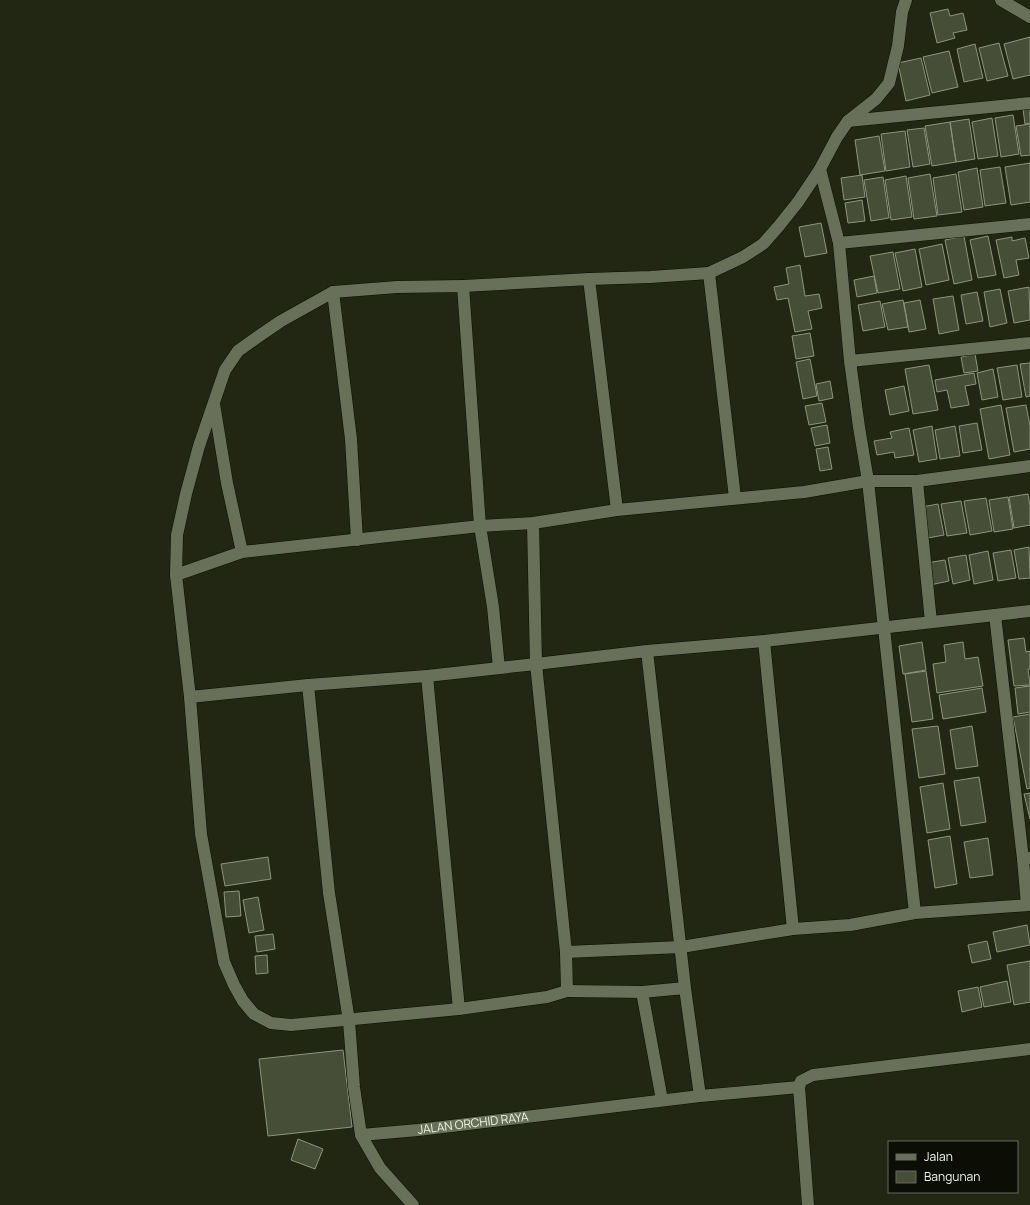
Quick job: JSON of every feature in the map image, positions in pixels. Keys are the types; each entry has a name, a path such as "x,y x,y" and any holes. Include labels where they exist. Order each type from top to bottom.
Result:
{"street":[{"path":"685,988 642,992 567,992 546,997 459,1009 349,1021 291,1025 271,1023 254,1014 243,1001 224,962 201,834 190,697 176,575 177,535 186,494 213,402 225,370 238,351 281,321 333,292 397,287 463,286 589,278 650,277 709,273 743,257 763,244 798,202 820,169 837,137 848,121 876,99 889,83 898,46 902,12 906,0"},
{"path":"1001,0 1030,16"},
{"path":"848,121 1030,103"},
{"path":"820,169 839,243 850,361 868,481 915,913"},
{"path":"839,243 1030,224"},
{"path":"709,273 735,498"},
{"path":"589,278 618,510"},
{"path":"463,286 480,526 493,607 499,668"},
{"path":"333,292 351,439 356,540"},
{"path":"850,361 1030,343"},
{"path":"213,402 227,483 242,552"},
{"path":"176,575 242,552 480,526 533,523 618,510 804,492 868,481 917,481 1030,466"},
{"path":"917,481 931,622"},
{"path":"533,523 536,664 566,952 567,992"},
{"path":"190,697 427,676 647,651 764,641 1030,611"},
{"path":"566,952 681,947 793,929 850,925 915,913 1028,905 1026,859 995,615"},
{"path":"764,641 793,929"},
{"path":"647,651 685,988 700,1096"},
{"path":"427,676 459,1009"},
{"path":"308,686 329,893 349,1021 354,1087 361,1135 380,1168 413,1205"},
{"path":"642,992 662,1100"},
{"path":"808,1205 799,1087 801,1081 813,1075 1030,1050"},
{"name":"JALAN ORCHID RAYA","path":"361,1135 418,1130 662,1100 799,1087"}],"building":[{"path":"948,9 950,16 963,13 967,30 953,33 955,38 937,43 930,13"},
{"path":"1030,37 1030,75 1013,79 1004,44"},
{"path":"999,43 1008,76 987,81 979,48"},
{"path":"975,44 983,78 964,82 957,49"},
{"path":"949,51 958,87 932,93 923,57"},
{"path":"921,58 930,95 906,101 898,63"},
{"path":"1030,108 1030,123 1025,124 1023,109"},
{"path":"1013,115 1019,154 1001,157 995,118"},
{"path":"992,118 998,156 978,159 972,122"},
{"path":"969,119 975,159 956,162 950,122"},
{"path":"950,122 956,162 932,166 925,126"},
{"path":"1030,124 1030,155 1021,156 1016,126"},
{"path":"924,128 930,164 913,167 907,130"},
{"path":"905,131 910,167 886,171 881,134"},
{"path":"879,136 885,171 860,175 855,140"},
{"path":"1030,163 1030,202 1011,205 1005,167"},
{"path":"1000,167 1006,203 985,206 980,170"},
{"path":"977,168 983,207 964,210 958,172"},
{"path":"930,174 937,216 914,219 908,178"},
{"path":"956,174 962,212 938,215 933,178"},
{"path":"862,175 865,197 844,200 841,178"},
{"path":"906,176 912,217 891,220 885,180"},
{"path":"883,177 889,218 871,221 864,180"},
{"path":"862,200 865,221 848,223 845,203"},
{"path":"821,223 827,253 805,257 799,227"},
{"path":"964,236 972,280 954,284 945,240"},
{"path":"988,236 996,275 978,278 970,240"},
{"path":"1012,237 1012,241 1025,238 1029,258 1016,260 1019,275 1004,278 996,240"},
{"path":"942,244 949,280 926,285 919,249"},
{"path":"915,249 922,287 903,291 895,253"},
{"path":"893,252 900,289 878,293 870,256"},
{"path":"800,265 805,296 819,294 822,308 808,311 812,329 795,332 788,298 777,300 774,287 789,284 786,268"},
{"path":"874,276 877,293 857,297 854,280"},
{"path":"1029,287 1030,320 1014,323 1008,291"},
{"path":"1000,289 1007,323 990,327 984,292"},
{"path":"977,292 983,321 966,324 961,295"},
{"path":"953,296 959,330 939,334 933,299"},
{"path":"903,300 908,327 888,330 882,304"},
{"path":"920,300 926,329 909,332 904,303"},
{"path":"880,301 885,327 863,331 858,305"},
{"path":"810,333 814,356 796,359 792,336"},
{"path":"975,354 978,371 964,373 961,357"},
{"path":"810,359 817,396 803,399 796,362"},
{"path":"1030,363 1030,396 1026,397 1020,364"},
{"path":"929,365 938,410 913,414 905,369"},
{"path":"1017,365 1022,397 1003,400 997,368"},
{"path":"993,369 998,397 982,400 977,373"},
{"path":"974,373 976,384 965,386 969,405 951,408 947,390 937,392 935,380"},
{"path":"830,381 833,398 819,401 816,384"},
{"path":"904,386 909,411 890,415 885,390"},
{"path":"822,403 826,422 809,425 805,406"},
{"path":"1001,405 1010,455 989,459 980,409"},
{"path":"1026,405 1030,426 1030,449 1014,452 1006,408"},
{"path":"977,423 982,450 963,453 959,426"},
{"path":"827,425 830,443 815,446 811,428"},
{"path":"932,426 937,459 919,462 913,430"},
{"path":"955,426 960,456 940,459 935,430"},
{"path":"909,428 914,455 895,458 894,452 877,455 874,441 892,438 890,432"},
{"path":"828,447 832,469 820,471 816,449"},
{"path":"1028,494 1030,506 1030,525 1014,528 1009,497"},
{"path":"1008,497 1013,529 994,532 989,500"},
{"path":"986,498 992,531 970,535 964,501"},
{"path":"961,501 967,533 947,536 941,504"},
{"path":"938,504 944,535 928,538 922,507"},
{"path":"1029,547 1030,578 1019,579 1014,550"},
{"path":"1011,550 1016,578 998,581 993,553"},
{"path":"988,551 993,580 974,584 969,555"},
{"path":"966,555 970,580 953,584 948,558"},
{"path":"945,560 949,581 930,585 926,563"},
{"path":"1024,638 1026,652 1030,651 1030,669 1028,669 1030,685 1014,686 1008,640"},
{"path":"922,642 926,670 903,674 899,646"},
{"path":"963,642 965,659 978,657 983,686 937,693 933,664 946,662 944,645"},
{"path":"926,671 933,719 912,722 905,674"},
{"path":"1030,686 1030,712 1018,714 1015,688"},
{"path":"982,688 986,712 943,719 939,695"},
{"path":"1030,714 1030,788 1027,789 1013,717"},
{"path":"938,726 945,774 919,778 912,729"},
{"path":"972,726 978,766 956,769 950,730"},
{"path":"979,777 986,822 961,826 954,781"},
{"path":"943,783 950,829 927,833 920,787"},
{"path":"1030,793 1030,819 1024,794"},
{"path":"950,836 957,884 935,888 928,840"},
{"path":"988,838 993,875 970,878 964,842"},
{"path":"268,857 271,879 225,886 221,864"},
{"path":"239,891 241,916 226,917 224,892"},
{"path":"258,897 264,930 249,933 243,900"},
{"path":"1027,925 1030,945 997,952 993,932"},
{"path":"273,934 275,949 257,952 255,936"},
{"path":"987,941 991,959 972,963 968,945"},
{"path":"267,955 268,973 256,974 255,956"},
{"path":"1030,961 1030,1002 1014,1005 1007,965"},
{"path":"1007,981 1011,1002 984,1007 980,987"},
{"path":"978,987 982,1007 962,1012 958,991"},
{"path":"343,1050 352,1127 268,1136 259,1059"},
{"path":"298,1139 323,1149 315,1169 291,1160"}]}
